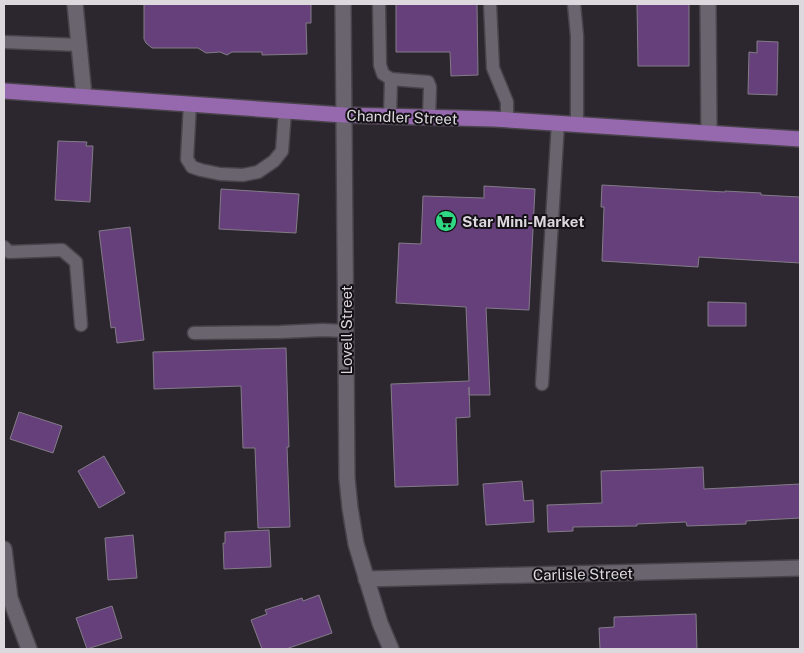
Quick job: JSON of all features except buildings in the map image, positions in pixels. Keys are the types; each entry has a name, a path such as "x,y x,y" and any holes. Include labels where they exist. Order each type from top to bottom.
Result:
{"main road":[{"name":"Chandler Street","path":"4,91 344,115 508,120 800,139"}],"street":[{"path":"75,4 84,96"},
{"name":"Lovell Street","path":"343,4 347,478 356,544 380,623 391,649"},
{"path":"708,4 709,133"},
{"path":"4,549 10,598 29,649"},
{"name":"Carlisle Street","path":"366,579 800,568"}],"lane":[{"path":"379,4 380,65 383,74 391,79 428,82 430,87 429,118"},
{"path":"490,4 493,68 507,102 508,120"},
{"path":"574,4 578,36 577,125"},
{"path":"4,42 79,45"},
{"path":"390,116 391,79"},
{"path":"190,104 187,159 192,167 220,174 243,175 258,172 274,161 282,151 285,111"},
{"path":"542,384 558,123"},
{"path":"4,246 9,252 62,250 76,262 81,325"},
{"path":"194,333 346,331"}],"place":[{"name":"Star Mini-Market","path":"446,221"}]}
